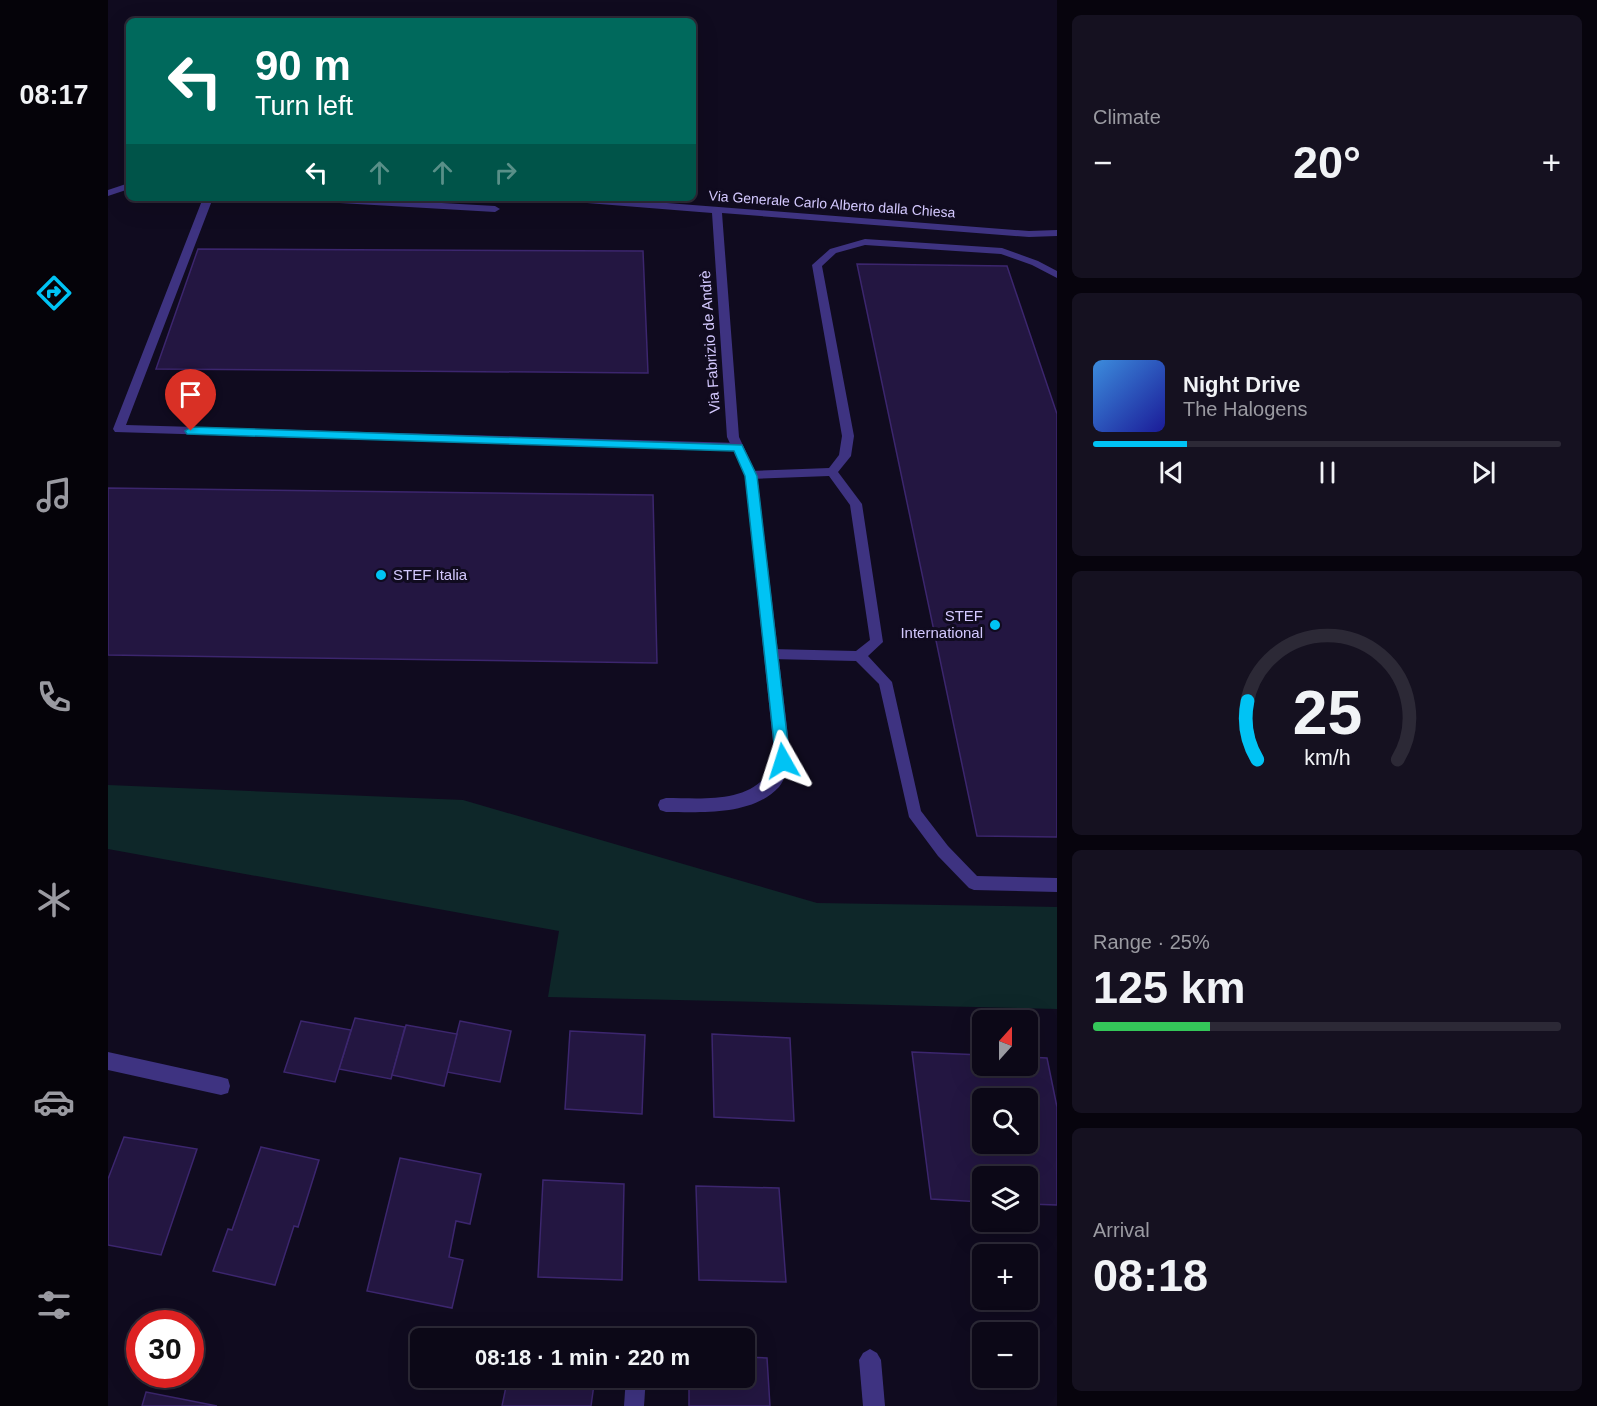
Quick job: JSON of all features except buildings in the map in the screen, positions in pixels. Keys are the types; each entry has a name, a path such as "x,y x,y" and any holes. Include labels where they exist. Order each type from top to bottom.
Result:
{"street":[{"path":"108,194 126,187"},
{"name":"Via Generale Carlo Alberto dalla Chiesa","path":"598,201 1029,234"},
{"name":"Via Fabrizio de Andrè","path":"666,805 723,806 752,795 774,782 783,761 751,476 733,437 717,211"},
{"path":"1029,234 1057,233"},
{"path":"1029,234 1057,241"},
{"path":"108,1062 221,1086"},
{"path":"870,1360 874,1406"}],"lane":[{"path":"207,201 119,429 738,447"},
{"path":"357,201 495,209"},
{"path":"751,476 832,472 845,456 848,436 817,264 833,251 865,242 1002,251 1035,263 1057,275"},
{"path":"771,654 859,656 877,642 856,504 832,472"},
{"path":"859,656 885,682 914,813 943,851 974,883 1057,885"},
{"path":"634,1406 635,1388"}],"green space":[{"path":"108,785 463,800 817,903 1057,907 1057,1009 548,997 559,931 108,849"}],"place":[{"name":"STEF Italia","path":"381,575"},
{"name":"STEF International","path":"995,625"}],"route":[{"path":"191,431 738,447 751,476 783,761"}]}
